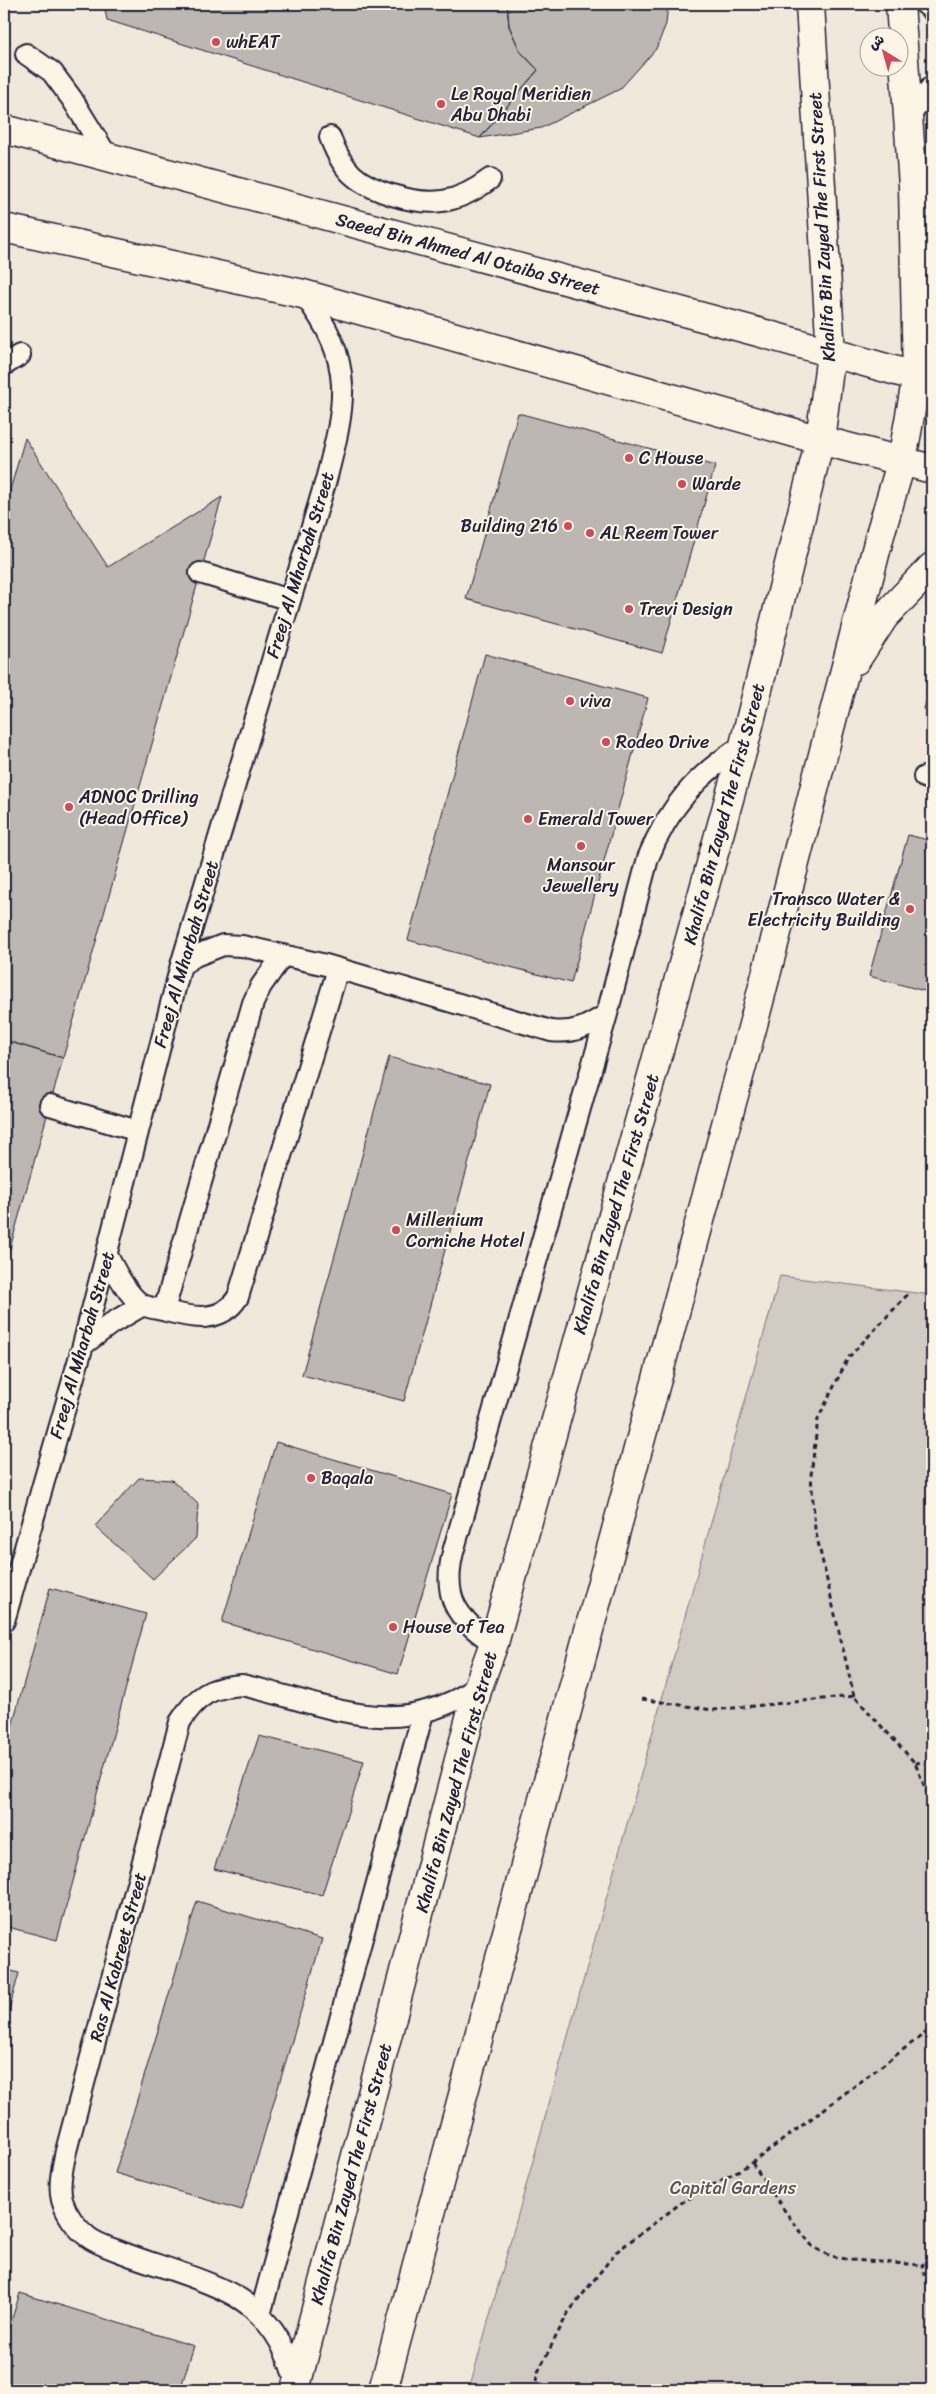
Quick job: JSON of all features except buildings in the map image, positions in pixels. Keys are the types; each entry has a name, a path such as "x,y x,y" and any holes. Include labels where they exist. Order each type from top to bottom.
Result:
{"main road":[{"name":"Khalifa Bin Zayed The First Street","path":"295,2388 478,1687 494,1643 744,745 820,440 831,353 810,4"},
{"path":"382,2390 746,1050 925,379 900,4"},
{"name":"Saeed Bin Ahmed Al Otaiba Street","path":"4,129 925,379"},
{"path":"913,186 932,220"},
{"path":"4,228 303,294 820,440 932,469"},
{"path":"842,685 861,650 884,618 932,567"}],"lane":[{"path":"925,4 932,10"},
{"path":"26,54 52,72 72,99 107,156"},
{"path":"909,117 932,86"},
{"path":"330,137 336,153 345,168 357,180 372,188 417,202 437,203 456,199 475,191 490,180"},
{"name":"Freej Al Mharbah Street","path":"4,1621 83,1345 181,965 326,480 343,409 342,383 338,359 330,336 318,314 303,294"},
{"path":"200,573 290,600"},
{"path":"494,1643 475,1631 462,1619 453,1603 448,1587 448,1569 607,1014 648,858 658,834 686,792 722,758 744,745"},
{"path":"181,965 195,956 223,945 242,946 338,969 551,1031 562,1032 583,1029 607,1014"},
{"path":"164,1310 254,1003 261,986 283,955"},
{"path":"107,1255 118,1277 143,1305 182,1316 206,1318 216,1316 233,1305 238,1296 338,969"},
{"path":"50,1104 138,1132"},
{"path":"83,1345 112,1323 143,1305"},
{"name":"Ras Al Kabreet Street","path":"295,2388 291,2363 281,2341 260,2315 230,2293 88,2238 72,2220 62,2199 61,2175 66,2151 180,1722 190,1706 205,1693 223,1686 242,1684 361,1715 402,1717 443,1707 478,1687"},
{"path":"260,2315 422,1713"}],"path":[{"path":"910,1292 848,1358 818,1419 812,1475 816,1529 854,1696 916,1762 932,1805"},
{"path":"642,1699 713,1710 854,1696"},
{"path":"916,1762 932,1761"},
{"path":"534,2390 538,2372 568,2313 616,2252 681,2203 752,2163 932,2028"},
{"path":"752,2163 787,2214 813,2247 831,2256 851,2260 922,2265 932,2259"},
{"path":"922,2265 932,2299"},
{"path":"902,2390 932,2386"}],"green space":[{"name":"Capital Gardens","path":"780,1276 932,1295 932,2390 469,2390"}],"place":[{"name":"whEAT","path":"216,42"},
{"name":"Le Royal Meridien Abu Dhabi","path":"441,104"},
{"name":"C House","path":"629,458"},
{"name":"Warde","path":"682,484"},
{"name":"Building 216","path":"568,526"},
{"name":"AL Reem Tower","path":"590,533"},
{"name":"Trevi Design","path":"629,609"},
{"name":"viva","path":"570,701"},
{"name":"Rodeo Drive","path":"606,742"},
{"name":"ADNOC Drilling (Head Office)","path":"69,807"},
{"name":"Emerald Tower","path":"528,819"},
{"name":"Mansour Jewellery","path":"581,846"},
{"name":"Transco Water & Electricity Building","path":"910,909"},
{"name":"Millenium Corniche Hotel","path":"396,1230"},
{"name":"Baqala","path":"311,1478"},
{"name":"House of Tea","path":"393,1627"}]}
